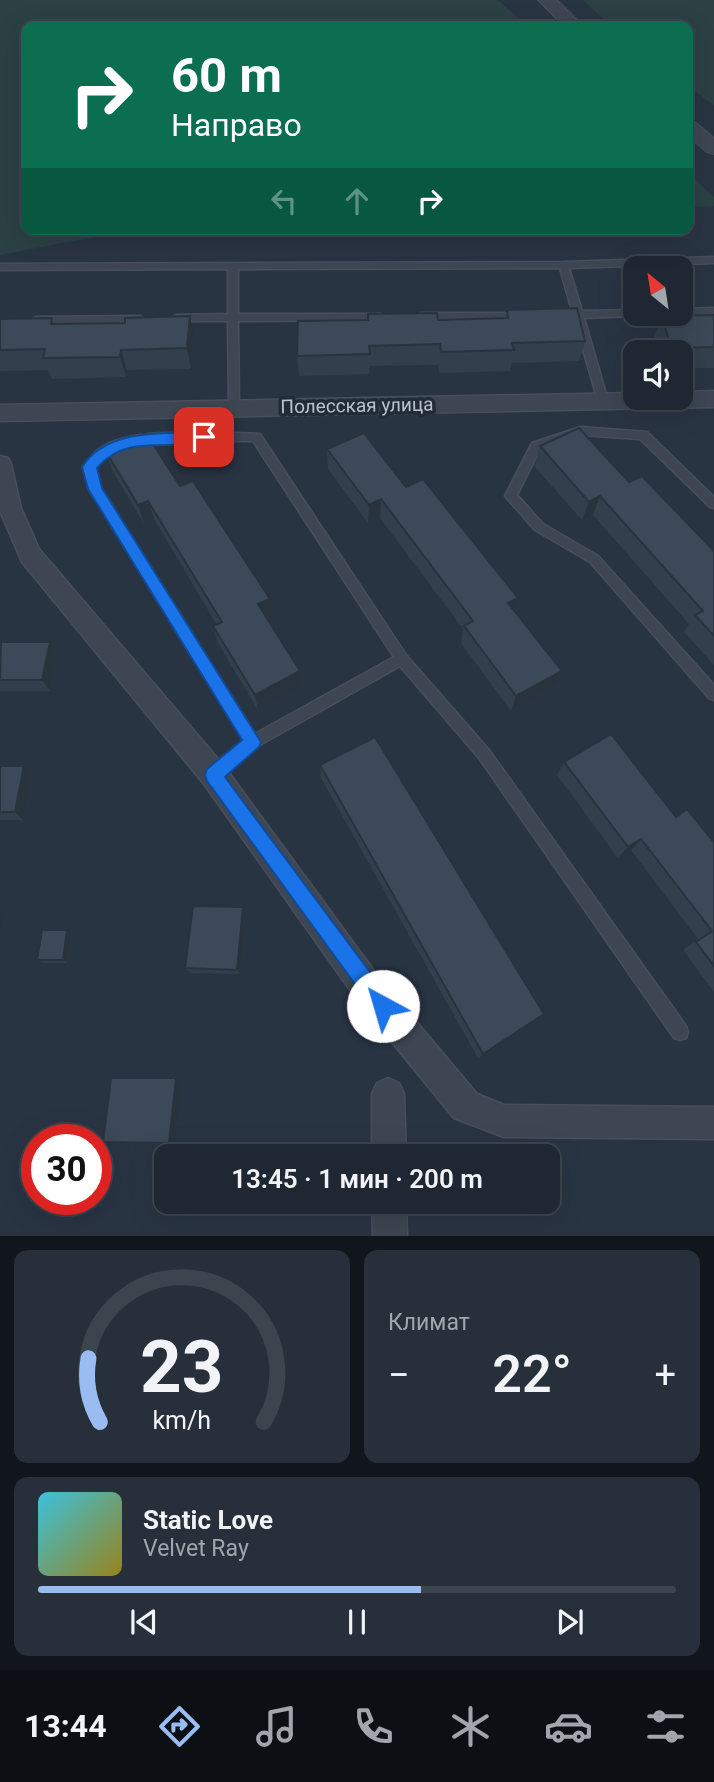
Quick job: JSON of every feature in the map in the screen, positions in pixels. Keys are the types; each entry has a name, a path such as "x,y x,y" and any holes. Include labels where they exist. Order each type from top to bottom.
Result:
{"street":[{"path":"547,0 569,21"},
{"path":"693,130 714,148"},
{"name":"Полесская улица","path":"0,413 714,399"},
{"path":"2,479 10,508 30,555 214,775 366,986 466,1106 504,1121 714,1123"},
{"path":"388,1094 388,1144"},
{"path":"389,1214 390,1236"}],"lane":[{"path":"0,267 564,265 714,260"},
{"path":"564,265 603,401"},
{"path":"233,266 234,407"},
{"path":"693,312 714,311"},
{"path":"551,316 623,314"},
{"path":"413,317 537,316"},
{"path":"165,318 399,317"},
{"path":"27,320 151,319"},
{"path":"714,504 643,435 581,431 536,446 511,496 539,527 594,559 714,694"},
{"path":"253,742 95,489 90,467 104,451 131,442 178,437 256,437 402,659 484,754 681,1032"},
{"path":"214,775 253,742 402,659"}],"green space":[{"path":"0,0 498,0 521,21 21,21 21,235 105,235 0,255"},
{"path":"583,0 714,0 714,105 693,90 693,21 606,21"},
{"path":"693,178 714,197 714,206 693,207"}],"building":[{"path":"577,308 585,341 512,343 514,350 441,352 440,344 369,346 370,354 297,356 298,321 368,320 368,314 437,313 438,320 508,318 507,310"},
{"path":"693,315 714,315 714,347 693,347 693,340 669,340 665,326 693,326"},
{"path":"190,316 187,348 121,350 120,357 43,358 45,349 0,350 0,319 52,318 51,324 125,323 125,318"},
{"path":"579,428 629,482 642,476 714,551 714,636 695,615 703,611 600,496 589,502 540,446"},
{"path":"146,433 180,486 193,481 270,599 258,604 300,671 255,695 213,626 222,622 148,501 138,505 105,450"},
{"path":"364,433 406,487 423,479 518,598 508,603 562,671 516,696 464,626 473,621 381,499 369,505 327,449"},
{"path":"1,642 50,642 42,680 0,680"},
{"path":"611,734 676,817 687,809 714,842 714,966 696,942 712,931 641,839 628,847 564,762"},
{"path":"375,737 544,1014 483,1054 320,765"},
{"path":"0,766 24,766 15,812 0,812"},
{"path":"193,906 243,907 237,970 185,968"},
{"path":"42,930 67,930 63,960 37,960"},
{"path":"111,1078 176,1078 169,1143 112,1142 112,1124 105,1124"}],"route":[{"path":"204,437 131,442 104,451 90,467 95,489 253,742 214,775 383,1006"}]}
